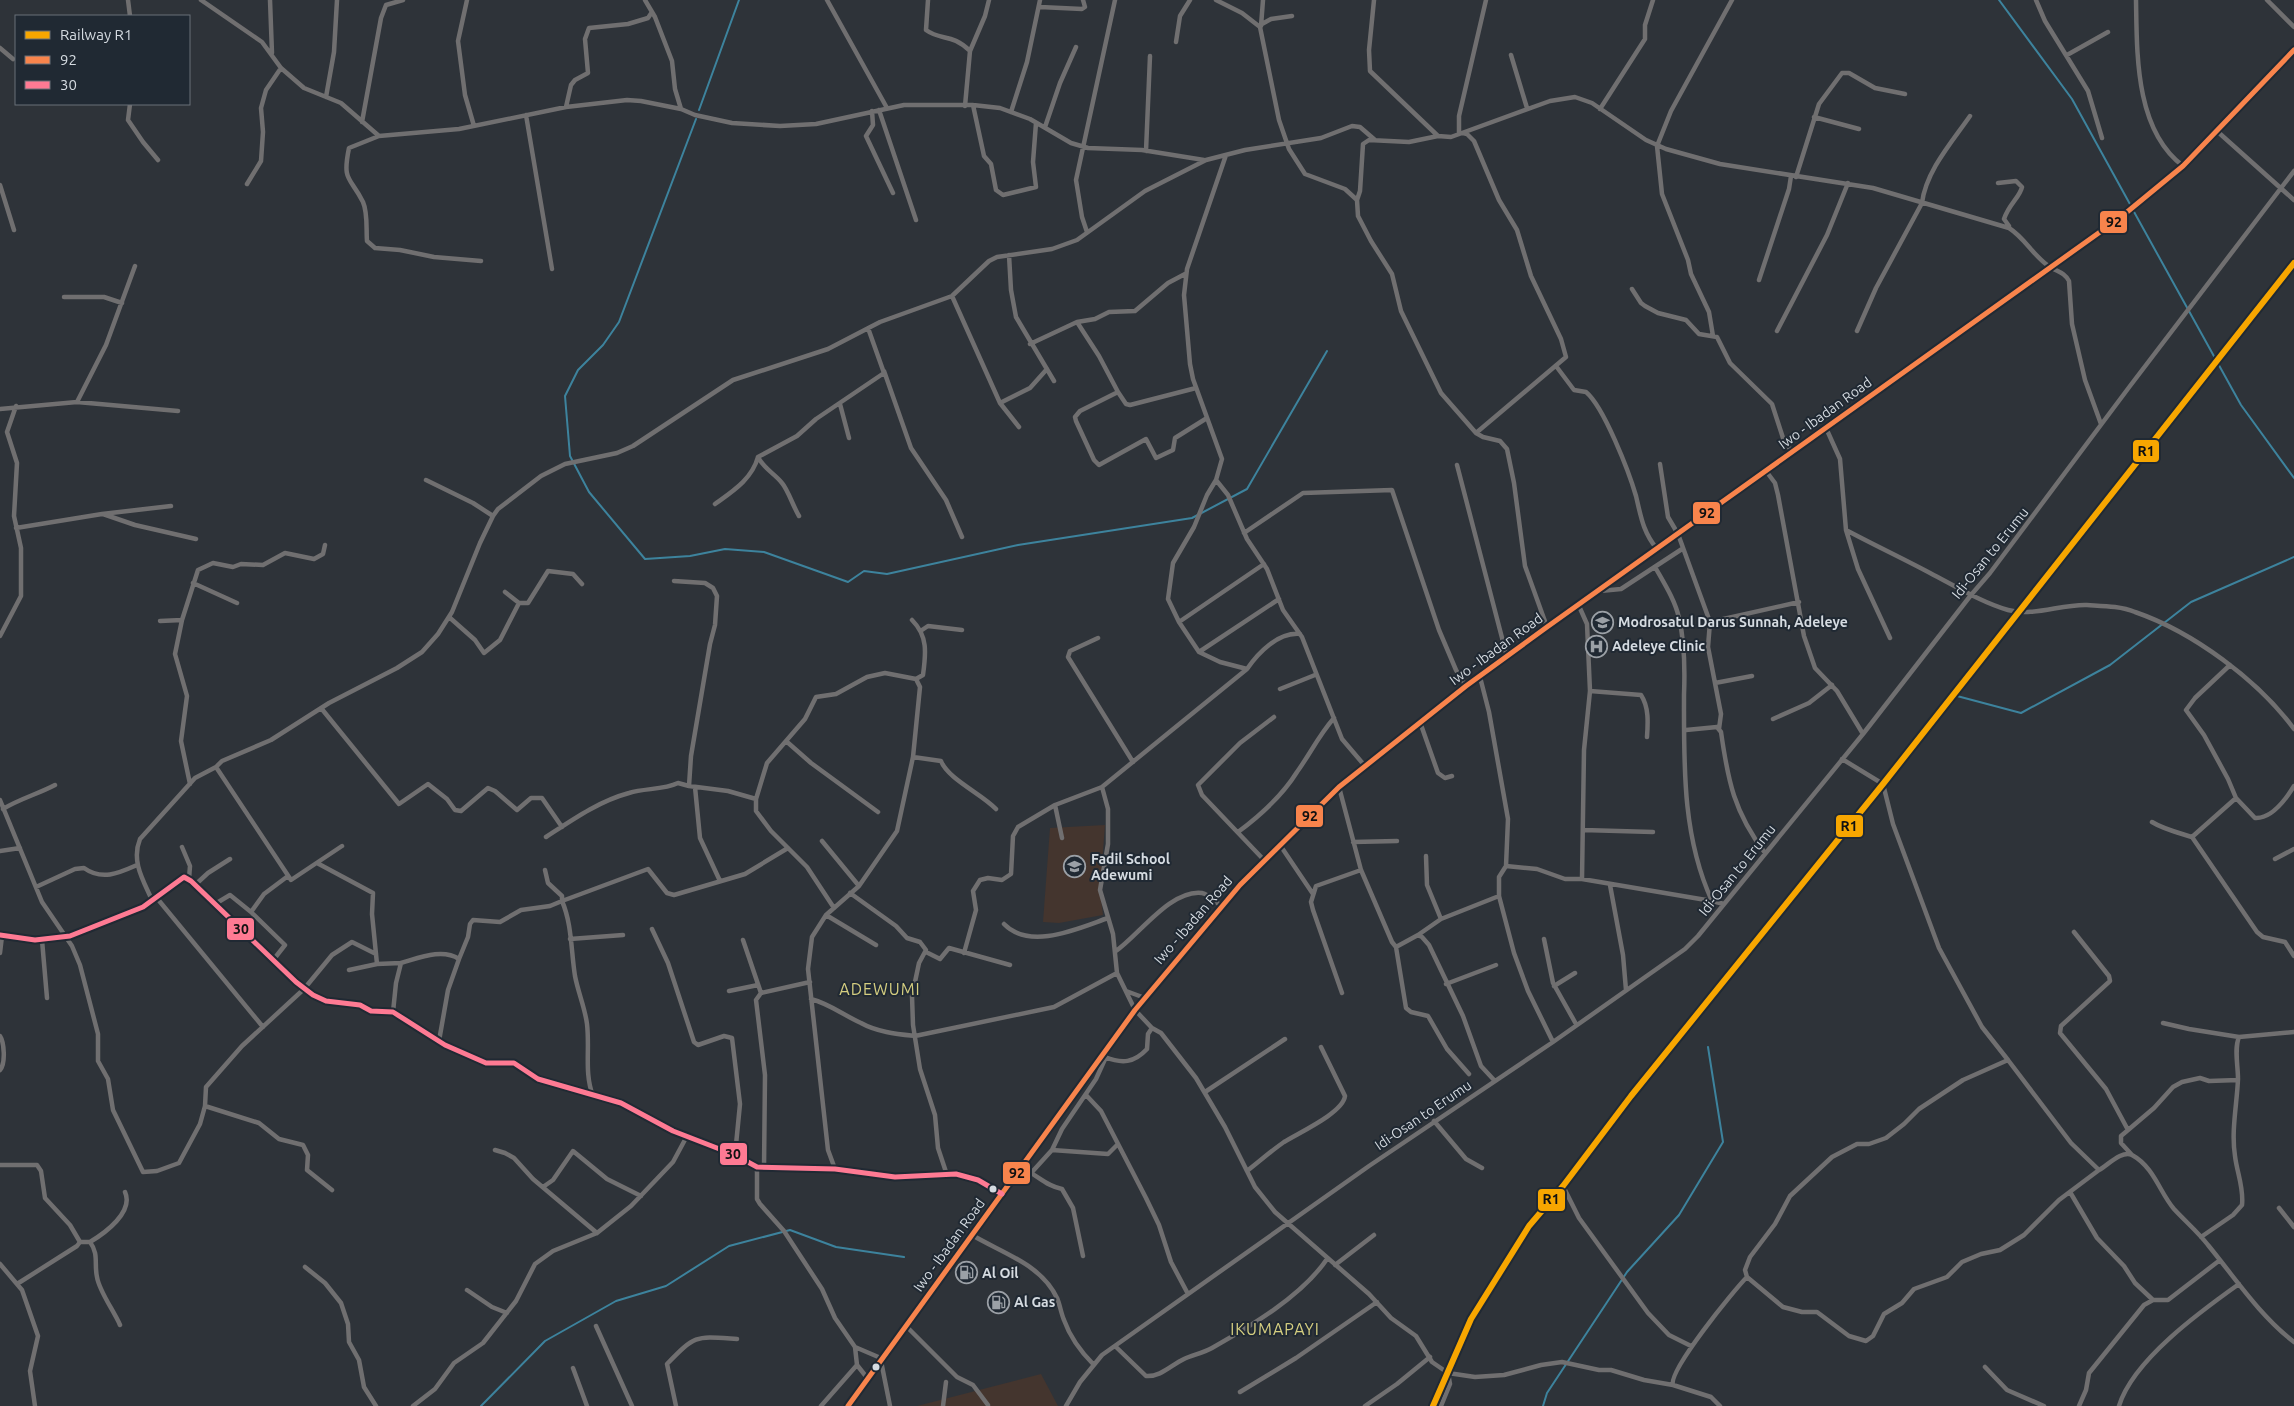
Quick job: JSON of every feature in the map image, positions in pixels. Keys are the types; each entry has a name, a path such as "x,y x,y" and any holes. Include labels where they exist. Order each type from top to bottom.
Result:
{"main road":[{"name":"Iwo - Ibadan Road","path":"848,1406 1104,1056 1135,1010 1221,906 1264,860 1338,787 1507,656 2121,217 2183,166 2218,132 2294,50"}],"street":[{"path":"128,0 130,15"},
{"path":"201,0 262,42 272,53 281,68 304,88 340,103 379,136"},
{"path":"270,0 272,53"},
{"path":"326,97 334,52 337,0"},
{"path":"362,122 381,18 386,5 403,0"},
{"path":"467,0 458,41 465,95 474,126"},
{"path":"645,0 652,12 672,62 675,89 681,109"},
{"path":"828,0 887,108"},
{"path":"928,0 926,30 960,40 970,51"},
{"path":"965,106 970,51 985,16 989,0"},
{"path":"1011,112 1027,62 1040,0"},
{"path":"1040,7 1082,9 1085,7 1083,0"},
{"path":"1087,232 1082,217 1076,180 1082,145 1115,0"},
{"path":"1176,42 1180,16 1190,0"},
{"path":"1216,0 1261,25"},
{"path":"1263,0 1261,25 1286,144 1305,174 1345,190 1357,200"},
{"path":"1374,0 1369,50 1370,71 1438,136"},
{"path":"1459,132 1459,116 1486,0"},
{"path":"1600,109 1645,39 1645,25 1653,0"},
{"path":"1712,336 1709,312 1691,274 1688,260 1662,194 1657,146 1671,111 1732,0"},
{"path":"2036,0 2045,21 2088,91 2102,138"},
{"path":"2136,0 2136,54 2142,93 2156,132 2171,158 2183,166"},
{"path":"2268,0 2294,27"},
{"path":"566,107 571,85 575,80 588,73 585,39 589,28 628,24 648,18 652,12"},
{"path":"1261,25 1271,19 1292,16"},
{"path":"2067,55 2108,32"},
{"path":"1045,127 1060,84 1076,47"},
{"path":"0,48 13,59"},
{"path":"1511,55 1527,108"},
{"path":"1146,151 1150,56"},
{"path":"247,184 261,161 263,132 261,108 266,90 281,68"},
{"path":"1758,280 1814,117 1824,96 1839,76 1845,72 1875,88 1905,94"},
{"path":"1547,627 1525,566 1514,483 1506,448 1500,441 1483,437 1476,433 1446,401 1400,312 1392,274 1358,216 1357,200 1360,191 1363,144 1369,140 1409,142 1438,136 1451,137 1459,132 1527,108 1567,97 1583,99 1657,146 1720,164 1793,177 1848,182 1891,192 1922,203 1992,221 2009,228 2022,237 2049,267 2066,275 2069,281 2072,324 2085,380 2101,424"},
{"path":"481,261 434,257 400,250 375,248 367,242 364,204 347,179 346,164 349,148 379,136 474,126 566,107 627,100 681,109 695,115 732,123 780,126 816,124 904,105 973,105 1011,112 1045,127 1071,143 1088,148 1146,151 1206,160"},
{"path":"130,105 128,120 158,160"},
{"path":"973,105 984,156 991,164 996,190 1003,195 1036,187 1033,162 1036,123"},
{"path":"879,110 916,220"},
{"path":"872,111 873,125 866,136 893,193"},
{"path":"526,115 552,269"},
{"path":"1857,332 1876,288 1922,203 1924,188 1942,157 1970,116"},
{"path":"1814,117 1859,129"},
{"path":"263,1027 154,899 137,865 136,847 140,839 190,784 206,770 216,767 222,761 278,736 321,708 422,652 438,634 449,617 492,516 541,476 568,462 599,458 633,446 733,380 828,349 868,328 952,296 982,265 997,257 1067,245 1145,192 1206,160 1321,138 1352,126 1360,127 1375,140"},
{"path":"1459,132 1467,134 1474,141 1499,200 1517,230 1531,276 1561,338 1566,353 1566,356 1556,366 1496,414 1476,433"},
{"path":"2218,132 2280,190 2294,200"},
{"path":"1226,155 1185,274 1184,295 1190,364 1196,388 1221,453 1220,467 1216,480 1207,495 1190,535 1171,569 1168,600 1179,622 1200,652 1220,662 1247,669"},
{"name":"Idi-Osan to Erumu","path":"1066,1406 1080,1382 1094,1365 1115,1346 1434,1121 1553,1042 1685,949 1842,760 1971,594 2022,532 2101,424 2294,172"},
{"path":"1998,183 2016,181 2022,187 2022,191 2008,207 2004,218 2009,228"},
{"path":"1777,331 1827,235 1848,182"},
{"path":"0,185 14,230"},
{"path":"1009,255 1011,290 1016,318 1054,381"},
{"path":"77,402 106,345 135,266"},
{"path":"1030,344 1077,322 1095,318 1109,312 1135,311 1172,280 1185,274"},
{"path":"1632,289 1645,306 1658,313 1686,320 1699,334 1716,337 1730,363 1772,404 1783,438 1792,452"},
{"path":"952,296 1000,403 1019,427"},
{"path":"64,297 104,297 122,303"},
{"path":"1077,322 1126,404 1142,404 1196,388"},
{"path":"715,504 740,485 754,469 758,457 797,436 816,418 840,404 884,373 868,328"},
{"path":"868,328 911,448 946,500 962,537"},
{"path":"1556,366 1574,390 1586,392 1601,410 1634,491 1645,532 1657,549"},
{"path":"1000,403 1030,388 1047,369"},
{"path":"1118,392 1080,411 1076,417 1094,460 1099,465 1146,440 1156,458 1173,450 1175,438 1207,418"},
{"path":"0,409 16,406 77,402 178,411"},
{"path":"840,404 849,438"},
{"path":"0,636 21,596 21,548 14,516 17,463 7,432 16,406"},
{"path":"1826,428 1840,460 1846,530 1858,569 1890,638"},
{"path":"758,457 763,467 783,483 791,503 799,516"},
{"path":"1660,464 1668,517 1678,534 1710,622 1708,647 1721,714 1719,729 1730,789 1742,817 1765,853"},
{"path":"1456,465 1507,656"},
{"path":"1766,471 1775,483 1778,495 1782,524 1810,657 1815,668 1832,685 1862,734"},
{"path":"426,480 473,503 492,516"},
{"path":"1216,480 1228,495 1244,533 1264,564 1283,610 1300,634 1315,675 1347,748 1365,766"},
{"path":"1244,533 1303,493 1392,490 1439,630 1456,670 1466,686"},
{"path":"16,528 102,514 171,506"},
{"path":"102,514 135,525 196,539"},
{"path":"1846,530 1971,594 2019,613 2083,605 2106,606 2134,611 2160,622 2230,664 2272,702 2294,729"},
{"path":"190,784 181,741 187,696 175,654 182,620 198,570 205,565 213,563 233,568 241,564 264,565 285,553 314,559 323,554 325,545"},
{"path":"1600,591 1621,589 1682,548"},
{"path":"1179,622 1264,564"},
{"path":"1655,567 1674,602 1679,619 1684,662 1685,792 1688,822 1700,874 1712,901"},
{"path":"505,592 519,603 528,602 548,572 573,574 582,584"},
{"path":"674,582 705,583 714,588 718,596 716,625 710,644 691,756 690,786"},
{"path":"193,583 237,603"},
{"path":"1200,652 1279,599"},
{"path":"1710,622 1799,602"},
{"path":"449,617 475,640 484,654 500,640 519,603"},
{"path":"1578,606 1587,624 1590,691 1584,750 1582,879"},
{"path":"160,621 182,620"},
{"path":"834,908 807,868 756,811 756,799 767,762 805,719 814,700 819,696 836,694 867,677 885,673 916,679 923,675 925,662 922,630 912,620"},
{"path":"922,630 928,626 962,630"},
{"path":"964,953 976,910 973,891 980,880 988,878 1002,880 1011,874 1013,836 1018,828 1055,805 1102,788 1247,669 1267,647 1287,635 1300,634"},
{"path":"1098,638 1070,651 1068,657 1133,762"},
{"path":"2230,664 2195,698 2186,710 2204,735 2236,798 2255,818 2260,819 2274,810 2294,786"},
{"path":"1280,689 1315,675"},
{"path":"1715,683 1752,676"},
{"path":"1480,677 1489,712 1501,789 1507,812 1506,866 1499,877 1499,896 1521,972 1537,1012 1553,1042"},
{"path":"835,1169 828,1150 808,970 812,937 826,915 859,886 897,831 913,757 920,686 916,679"},
{"path":"1773,719 1808,703 1832,685"},
{"path":"1590,691 1641,695 1645,701 1648,718 1647,737"},
{"path":"321,708 400,804 428,784 447,799 455,810 461,811 488,788 517,810 531,798 542,798 562,827"},
{"path":"1264,860 1202,795 1198,785 1240,742 1274,717"},
{"path":"1238,832 1262,814 1277,798 1296,774 1317,738 1334,718"},
{"path":"1420,722 1438,773 1445,778 1452,776"},
{"path":"1686,730 1712,727 1719,729"},
{"path":"786,741 811,763 878,812"},
{"path":"913,757 941,761 952,775 986,798 996,809"},
{"path":"1842,760 1883,784 1892,824 1938,948 1982,1027 2071,1143 2099,1170"},
{"path":"216,767 291,880 294,880 342,846"},
{"path":"546,837 583,814 627,793 648,788 670,786 678,783 728,791 756,799"},
{"path":"3,809 17,800 34,796 55,785"},
{"path":"695,787 700,838 720,881"},
{"path":"1338,787 1346,810 1352,842 1361,870 1396,947 1406,1008 1411,1012 1427,1014 1447,1049 1468,1074"},
{"path":"1102,788 1108,809 1109,830 1100,890 1116,951 1117,972 1135,1010 1152,1028 1161,1033 1205,1092 1255,1188 1264,1199 1377,1302 1391,1318 1416,1336 1438,1368 1448,1373 1475,1377 1504,1375 1562,1362 1572,1366 1611,1370 1644,1380 1673,1385 1712,1397 1720,1406"},
{"path":"2192,837 2236,798"},
{"path":"0,800 50,916 65,937 80,965 98,1034 98,1061 108,1079 113,1110 142,1172 157,1171 179,1163 200,1124 205,1106 206,1087 242,1046 304,989 332,955 349,943 356,943 376,954"},
{"path":"1055,805 1062,838"},
{"path":"2152,822 2163,829 2173,829 2192,837 2257,932 2263,937 2286,942 2294,956"},
{"path":"1583,830 1653,832"},
{"path":"822,841 859,886"},
{"path":"1352,842 1397,841"},
{"path":"1280,845 1313,894"},
{"path":"182,847 190,866 189,879"},
{"path":"0,851 20,848"},
{"path":"439,1041 448,990 473,920 500,922 521,910 550,906 648,869 670,895 691,891 745,874 788,848"},
{"path":"2275,859 2294,848"},
{"path":"1426,856 1427,885 1441,919"},
{"path":"195,885 208,873 230,858"},
{"path":"317,863 372,893 376,964"},
{"path":"36,887 74,869 84,868 93,874 104,876 137,865"},
{"path":"1506,866 1537,869 1565,879 1582,879 1724,904"},
{"path":"545,870 548,883 562,896 567,916 576,979 585,1006 589,1086 593,1096"},
{"path":"1342,993 1312,910 1311,902 1318,884 1361,870"},
{"path":"251,912 264,894 288,876"},
{"path":"0,953 1,936 23,940 65,937 135,911 184,877 189,879 304,989 326,1001 360,1004 371,1011 393,1012 439,1041 486,1064 514,1063 538,1079 621,1103 659,1125 734,1155 757,1167 835,1169 895,1177 947,1175 972,1178 1002,1194"},
{"path":"1610,885 1623,956 1626,990"},
{"path":"850,893 896,926 907,938 920,942 926,952 940,959 949,948 965,950 964,953 1010,965"},
{"path":"1116,951 1169,904 1180,897 1191,894 1204,894 1221,906"},
{"path":"215,904 230,895 251,912 285,945 274,959"},
{"path":"1396,947 1441,919 1499,896"},
{"path":"826,915 876,945"},
{"path":"1004,924 1010,930 1022,935 1043,936 1066,932 1108,918"},
{"path":"652,930 668,962 695,1044 698,1045 724,1036 732,1038 740,1104 734,1155"},
{"path":"2074,932 2109,976 2110,982 2061,1026 2060,1033 2106,1089 2128,1130"},
{"path":"570,939 623,935"},
{"path":"1418,935 1429,945 1446,984 1463,1016 1481,1066 1494,1080"},
{"path":"42,940 47,998"},
{"path":"743,940 761,993"},
{"path":"1544,940 1554,986 1576,1024"},
{"path":"926,952 919,963 912,996 915,1036 920,1069 935,1115 938,1148 947,1175"},
{"path":"349,970 376,964 402,963 438,954 449,954 459,958"},
{"path":"393,1012 396,984 402,963"},
{"path":"1446,984 1496,965"},
{"path":"811,999 826,1003 870,1028 915,1036 1054,1007 1117,972"},
{"path":"1554,986 1575,972"},
{"path":"764,1168 765,1075 756,1000 761,993 810,982"},
{"path":"729,991 758,985"},
{"path":"1126,991 1145,998"},
{"path":"2163,1023 2189,1029 2239,1036 2294,1032"},
{"path":"1032,1172 1052,1150 1062,1129 1086,1095 1104,1056 1126,1062 1133,1060 1147,1048 1148,1034 1152,1028"},
{"path":"0,1036 4,1054 3,1066 0,1070"},
{"path":"2201,1237 2242,1206 2241,1179 2234,1147 2238,1080 2237,1043 2239,1036"},
{"path":"1205,1092 1285,1039"},
{"path":"1247,1170 1284,1142 1330,1115 1344,1101 1345,1096 1321,1047"},
{"path":"2008,1060 1963,1080 1919,1109 1886,1138 1869,1144 1857,1144 1832,1157 1790,1196 1768,1236 1750,1257 1745,1270 1748,1277 1783,1307 1802,1312 1817,1312 1849,1336 1866,1341 1873,1336 1884,1314 1902,1303 1914,1289 1947,1277 1962,1262 2003,1248 2032,1229 2070,1192 2099,1170 2125,1154 2132,1155"},
{"path":"2238,1080 2209,1081 2200,1078 2182,1082 2173,1087 2121,1136 2120,1140 2153,1176 2174,1209 2201,1237 2266,1316 2294,1342"},
{"path":"1086,1095 1101,1111 1146,1198 1159,1225 1171,1262 1188,1294"},
{"path":"205,1106 259,1123 279,1139 303,1145 308,1155 307,1170 332,1190"},
{"path":"1434,1121 1466,1159 1482,1168"},
{"path":"413,1406 435,1389 454,1363 483,1343 516,1301 532,1269 542,1258 567,1244 597,1233 641,1196 673,1162 687,1136"},
{"path":"1052,1150 1108,1154 1117,1145"},
{"path":"495,1150 508,1154 597,1233"},
{"path":"543,1187 553,1180 573,1151 607,1179 641,1196"},
{"path":"0,1166 37,1166 41,1171 45,1198 70,1225 80,1242"},
{"path":"757,1167 757,1199 784,1231 822,1289 836,1318 855,1347 856,1365 868,1379"},
{"path":"1021,1168 1032,1172 1048,1186 1062,1189 1073,1208 1083,1256"},
{"path":"1563,1186 1579,1218 1648,1313 1669,1334 1691,1346"},
{"path":"17,1284 77,1246 80,1242 90,1242 112,1225 123,1213 128,1200 126,1192"},
{"path":"2070,1192 2097,1238 2124,1266 2135,1283 2153,1300"},
{"path":"2279,1208 2294,1227"},
{"path":"972,1235 1024,1262 1037,1273 1057,1298 1070,1334 1083,1354 1094,1365"},
{"path":"1335,1265 1374,1235"},
{"path":"90,1242 97,1261 97,1278 120,1325"},
{"path":"1115,1346 1146,1376 1158,1376 1183,1359 1211,1348 1272,1312 1309,1283 1328,1259"},
{"path":"2079,1406 2086,1390 2089,1373 2144,1305 2153,1300 2168,1300 2220,1260"},
{"path":"0,1264 17,1284 29,1306 38,1336 30,1371 35,1406"},
{"path":"305,1267 325,1283 342,1303 348,1324 350,1342 359,1360 364,1387 376,1406"},
{"path":"1673,1385 1674,1376 1691,1346 1748,1277"},
{"path":"2119,1406 2132,1380 2151,1358 2177,1332 2239,1284"},
{"path":"467,1290 492,1307 507,1313"},
{"path":"1240,1392 1296,1358 1377,1302"},
{"path":"596,1326 632,1406"},
{"path":"906,1326 957,1377 973,1385 988,1405"},
{"path":"676,1406 667,1364 688,1342 696,1338 737,1339"},
{"path":"855,1347 882,1360 890,1406"},
{"path":"1365,1406 1397,1384 1430,1357"},
{"path":"821,1406 856,1365"},
{"path":"573,1368 587,1406"},
{"path":"1985,1368 2008,1390 2044,1406"},
{"path":"1441,1406 1450,1384 1448,1373"},
{"path":"943,1406 946,1382"}],"shaded area":[{"name":"Fadil School Adewumi","path":"1105,825 1100,890 1103,915 1059,923 1043,922 1050,828"},
{"path":"1041,1374 1058,1406 917,1406"}],"waterway":[{"path":"699,110 739,0"},
{"path":"1999,0 2072,99 2131,206"},
{"path":"696,119 619,322 603,345 578,370 565,396 570,456 589,492 645,559 690,556 725,549 764,552 848,582 864,571 887,574 1018,545 1192,518 1247,489 1327,351"},
{"path":"2133,210 2241,405 2294,478"},
{"path":"1957,696 2021,713 2110,665 2191,602 2294,557"},
{"path":"1543,1406 1547,1393 1627,1272 1679,1215 1723,1142 1708,1047"},
{"path":"481,1406 545,1341 616,1301 666,1286 729,1246 790,1230 836,1247 904,1257"}],"rail line":[{"name":"R1","path":"1433,1406 1471,1319 1529,1226 1563,1186 1631,1096 1883,784 2294,263"}],"transit line":[{"name":"92","path":"848,1406 1135,1010 1240,885 1339,787 1466,686 2121,217 2183,166 2294,50"},
{"name":"30","path":"0,935 35,940 70,936 143,907 184,877 191,881 296,982 313,995 326,1001 360,1005 371,1011 393,1012 445,1045 486,1063 514,1063 538,1079 621,1103 673,1131 735,1155 757,1167 835,1169 895,1177 956,1174 978,1180 1002,1194"}],"place":[{"name":"Modrosatul Darus Sunnah, Adeleye","path":"1602,622"},
{"name":"Adeleye Clinic","path":"1596,646"},
{"name":"Fadil School Adewumi","path":"1075,867"},
{"name":"Al Oil","path":"966,1273"},
{"name":"Al Gas","path":"998,1302"}],"district":[{"name":"ADEWUMI","path":"880,989"},
{"name":"IKUMAPAYI","path":"1275,1329"}]}
